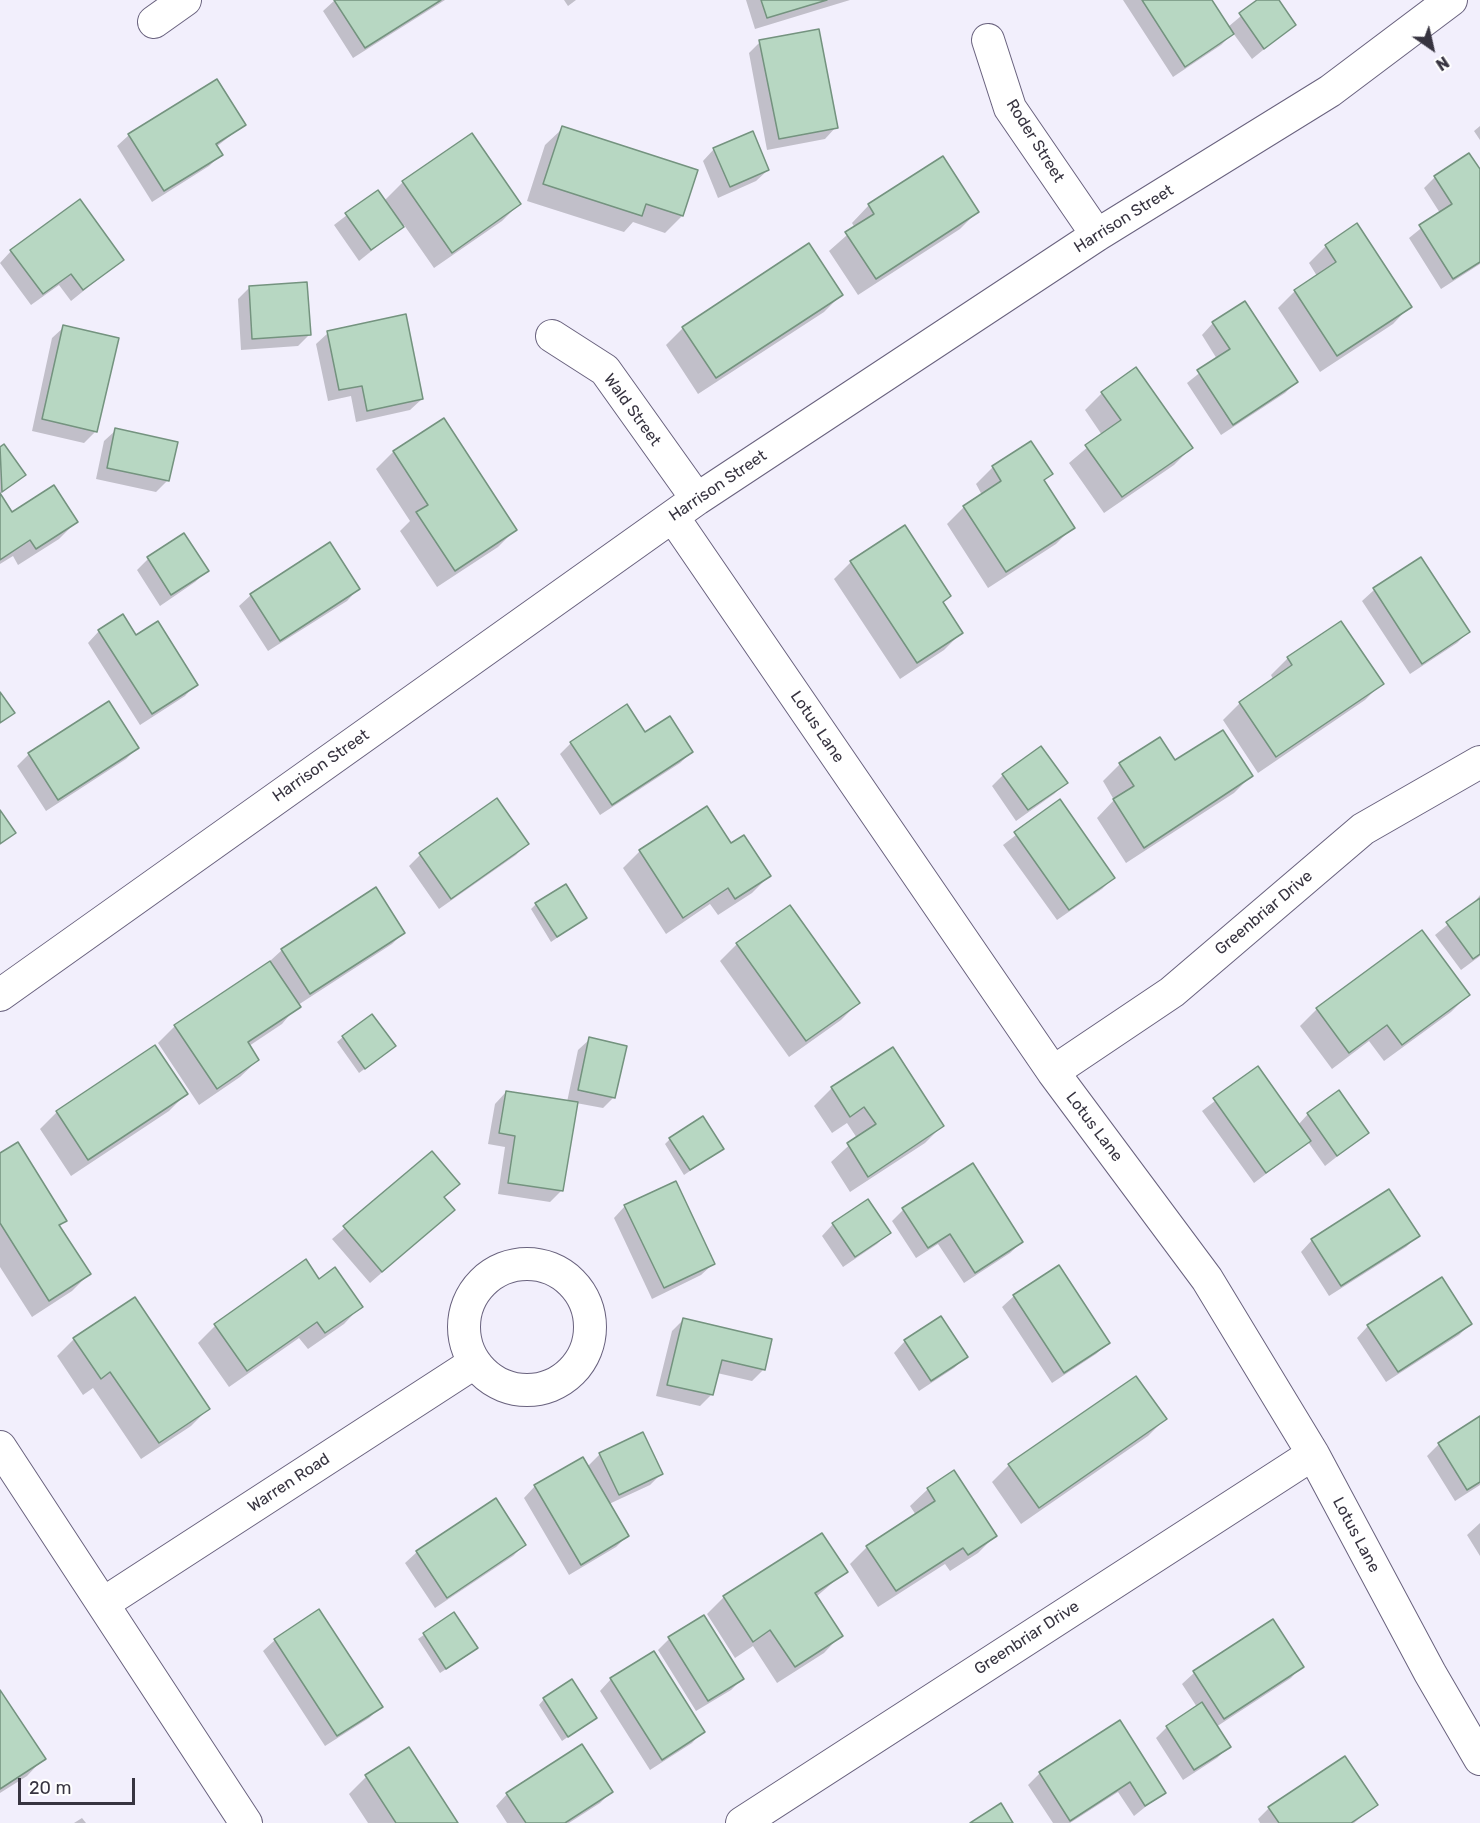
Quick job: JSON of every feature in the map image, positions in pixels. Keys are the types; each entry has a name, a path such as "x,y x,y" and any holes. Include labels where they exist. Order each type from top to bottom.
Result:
{"street":[{"path":"154,21 185,0"},
{"name":"Harrison Street","path":"0,994 685,508 1097,235 1330,91 1451,0"},
{"name":"Roder Street","path":"988,40 1010,108 1097,235"},
{"name":"Wald Street","path":"552,336 605,370 685,508"},
{"name":"Lotus Lane","path":"685,508 1053,1072 1207,1279 1312,1454 1430,1673 1480,1759"},
{"name":"Greenbriar Drive","path":"1053,1072 1172,992 1363,829 1480,762"},
{"path":"519,1263 541,1265 561,1272 576,1286 586,1304 591,1324 590,1334 588,1345 579,1363 565,1378 547,1388 526,1390 506,1387 488,1378 474,1362 465,1343 463,1322 469,1301 480,1282 498,1270 519,1263"},
{"name":"Warren Road","path":"104,1603 474,1362"},
{"path":"0,1447 246,1823"},
{"name":"Greenbriar Drive","path":"742,1823 1312,1454"}],"building":[{"path":"334,0 441,0 365,48"},
{"path":"761,0 827,0 767,18"},
{"path":"1142,0 1212,0 1234,34 1185,67"},
{"path":"1257,0 1279,0 1296,25 1264,49 1239,13"},
{"path":"819,29 838,128 779,139 759,40"},
{"path":"217,79 246,125 216,144 223,155 164,191 128,134"},
{"path":"562,126 698,170 683,216 646,204 642,216 543,184"},
{"path":"753,131 769,170 730,187 713,148"},
{"path":"472,133 521,204 452,253 402,181"},
{"path":"1469,153 1480,169 1480,262 1453,279 1419,225 1452,204 1434,176"},
{"path":"943,156 979,212 876,279 845,232 874,214 868,204"},
{"path":"378,190 404,227 371,250 345,213"},
{"path":"80,199 124,260 83,290 71,274 43,294 10,250"},
{"path":"1357,223 1412,307 1337,356 1294,290 1336,262 1325,245"},
{"path":"809,243 843,295 716,378 682,327"},
{"path":"307,282 311,335 252,339 249,286"},
{"path":"1245,301 1298,382 1233,425 1197,370 1230,349 1212,322"},
{"path":"406,314 423,399 367,411 362,386 339,390 327,331"},
{"path":"63,325 119,338 97,432 42,419"},
{"path":"1136,367 1193,448 1122,497 1085,445 1121,420 1101,392"},
{"path":"444,418 517,530 455,571 416,512 428,505 393,451"},
{"path":"115,428 178,442 169,481 107,468"},
{"path":"1031,441 1053,474 1044,480 1075,528 1006,572 963,506 1001,481 992,466"},
{"path":"4,444 26,475 2,492 0,447"},
{"path":"54,485 78,522 36,549 30,540 0,560 0,493 12,512"},
{"path":"905,525 951,596 943,602 963,633 917,663 850,561"},
{"path":"184,533 209,571 171,595 147,557"},
{"path":"330,542 360,589 280,641 250,594"},
{"path":"1421,557 1470,632 1422,664 1373,588"},
{"path":"123,614 136,635 158,621 198,685 152,714 98,630"},
{"path":"1341,621 1384,684 1276,757 1239,702 1292,665 1287,657"},
{"path":"0,692 15,713 0,723"},
{"path":"109,701 139,748 58,800 28,753"},
{"path":"627,704 645,732 670,716 693,752 612,805 570,742"},
{"path":"1223,730 1253,776 1144,848 1113,799 1134,786 1119,763 1160,737 1175,760"},
{"path":"1041,746 1068,783 1028,810 1002,774"},
{"path":"497,798 529,844 451,899 419,853"},
{"path":"1060,799 1115,878 1069,910 1014,832"},
{"path":"707,806 731,843 744,835 771,876 735,899 728,888 683,918 639,850"},
{"path":"0,810 16,833 0,844"},
{"path":"566,884 587,918 557,937 535,903"},
{"path":"376,887 405,933 310,994 281,949"},
{"path":"1480,898 1480,954 1473,959 1446,922"},
{"path":"790,905 860,1003 806,1041 736,943"},
{"path":"1422,930 1470,995 1402,1045 1387,1025 1349,1053 1316,1008"},
{"path":"270,961 301,1007 248,1042 259,1060 217,1089 174,1025"},
{"path":"372,1014 396,1046 365,1069 342,1036"},
{"path":"589,1037 627,1046 615,1098 578,1090"},
{"path":"155,1045 188,1094 88,1160 56,1111"},
{"path":"893,1047 944,1126 868,1177 847,1143 876,1124 864,1107 850,1117 831,1087"},
{"path":"1258,1066 1311,1141 1266,1173 1213,1098"},
{"path":"1339,1090 1369,1133 1337,1156 1307,1113"},
{"path":"506,1091 578,1102 563,1191 508,1183 515,1136 499,1133"},
{"path":"703,1116 724,1149 690,1170 669,1138"},
{"path":"18,1142 67,1221 59,1225 91,1274 49,1301 0,1223 0,1153"},
{"path":"432,1151 460,1184 444,1197 455,1210 382,1272 343,1226"},
{"path":"973,1163 1023,1242 975,1273 950,1234 928,1248 902,1208"},
{"path":"676,1181 715,1264 664,1288 624,1205"},
{"path":"1389,1189 1420,1236 1341,1286 1311,1239"},
{"path":"868,1199 891,1233 855,1257 832,1223"},
{"path":"306,1259 319,1279 335,1267 363,1307 325,1333 317,1322 247,1371 214,1324"},
{"path":"1059,1265 1110,1343 1064,1373 1013,1295"},
{"path":"1442,1277 1472,1324 1398,1372 1367,1325"},
{"path":"135,1297 210,1409 159,1443 110,1372 101,1379 73,1338"},
{"path":"941,1316 968,1357 931,1381 904,1340"},
{"path":"683,1318 772,1339 765,1370 722,1360 713,1395 667,1385"},
{"path":"1136,1376 1167,1419 1039,1508 1008,1464"},
{"path":"1480,1416 1480,1482 1467,1490 1438,1443"},
{"path":"643,1432 663,1474 619,1495 599,1453"},
{"path":"583,1457 629,1536 581,1565 534,1485"},
{"path":"954,1470 997,1536 968,1555 963,1548 896,1591 866,1546 935,1501 927,1488"},
{"path":"496,1498 526,1545 447,1598 416,1551"},
{"path":"822,1533 848,1572 815,1593 843,1636 795,1667 770,1630 753,1642 723,1596"},
{"path":"319,1609 383,1707 337,1736 274,1639"},
{"path":"454,1612 478,1648 446,1669 423,1633"},
{"path":"704,1615 744,1679 708,1701 668,1637"},
{"path":"1273,1619 1304,1667 1224,1719 1193,1671"},
{"path":"654,1651 705,1732 662,1760 610,1678"},
{"path":"572,1679 597,1718 568,1737 543,1698"},
{"path":"0,1690 46,1759 0,1789"},
{"path":"1202,1702 1231,1747 1194,1770 1166,1726"},
{"path":"1120,1720 1166,1793 1145,1806 1130,1782 1070,1821 1039,1772"},
{"path":"582,1744 613,1792 565,1823 526,1823 506,1793"},
{"path":"409,1747 458,1823 396,1823 365,1775"},
{"path":"1345,1756 1378,1805 1351,1823 1279,1823 1268,1807"},
{"path":"1001,1803 1013,1823 970,1823"}]}
